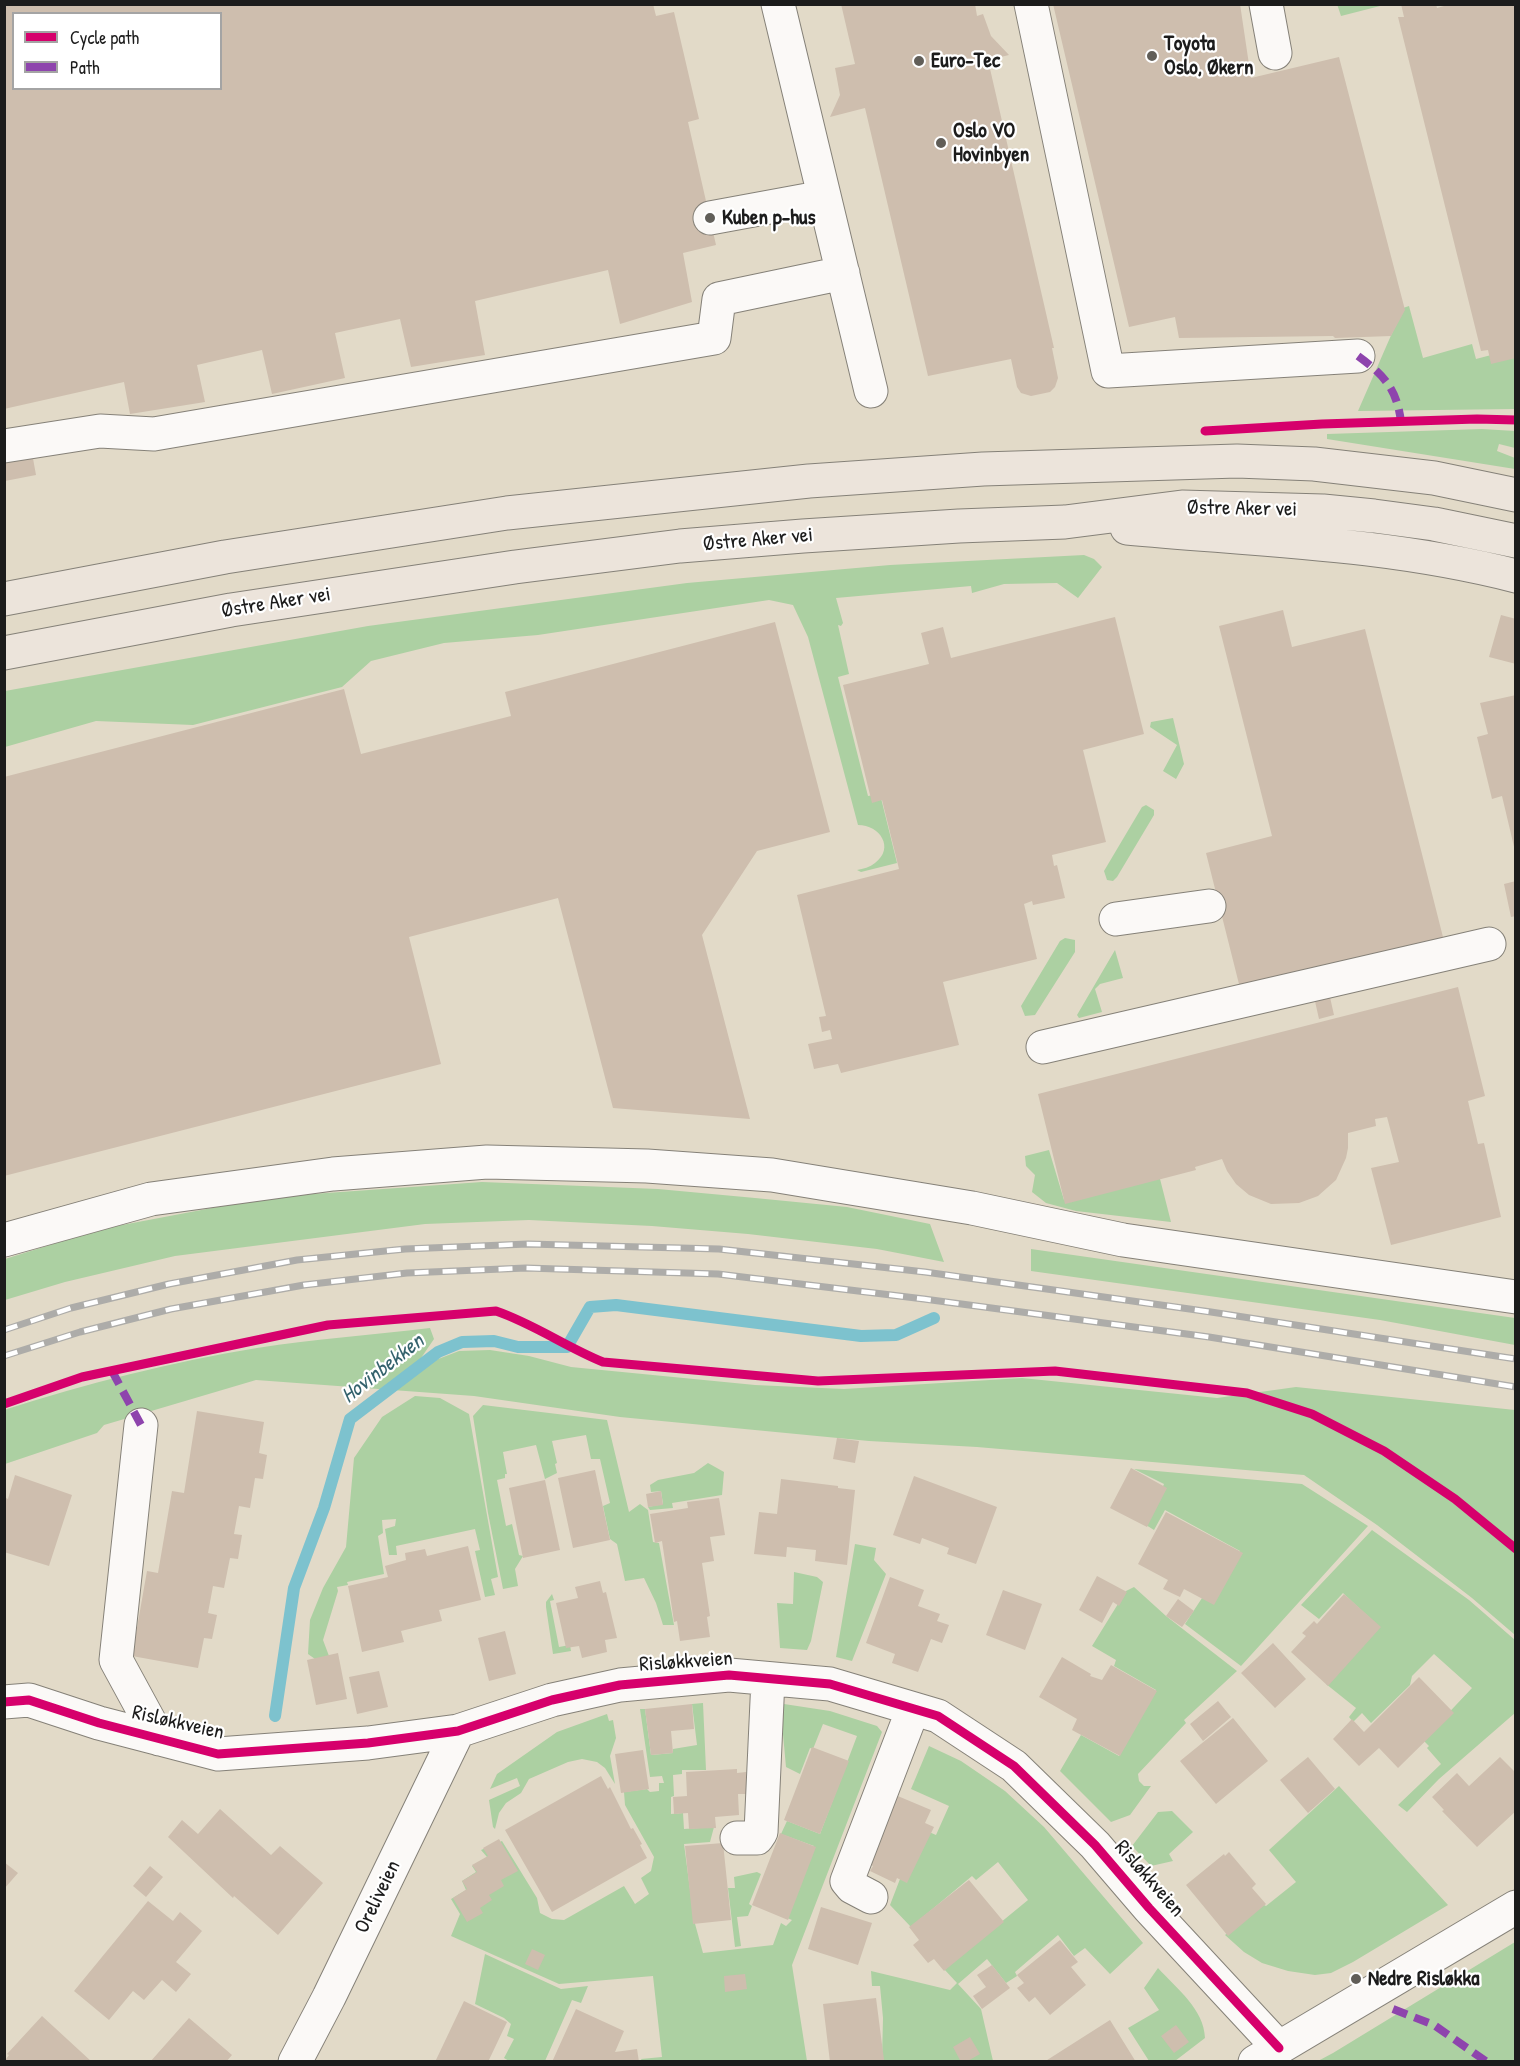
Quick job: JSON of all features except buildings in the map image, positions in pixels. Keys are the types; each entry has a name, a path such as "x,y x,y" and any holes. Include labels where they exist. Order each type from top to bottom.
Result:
{"highway":[{"path":"4,599 225,558 507,513 809,481 982,469 1237,461 1314,464 1434,478 1515,495"},
{"name":"Østre Aker vei","path":"4,653 231,610 538,564 680,546 958,526 1065,522 1182,507 1290,510 1374,516 1434,524 1515,541"},
{"path":"1065,522 1336,544 1434,558 1515,576"}],"street":[{"path":"778,4 871,391"},
{"path":"1031,4 1108,371 1358,356"},
{"path":"1266,4 1275,53"},
{"path":"710,218 824,197"},
{"path":"4,446 100,432 154,434 714,338 719,298 843,273"},
{"path":"1116,919 1209,906"},
{"path":"1043,1047 1489,944"},
{"path":"4,1240 152,1199 333,1174 486,1162 647,1166 772,1175 972,1208 1122,1240 1515,1297"},
{"path":"141,1425 116,1660 159,1738"},
{"name":"Risløkkveien","path":"4,1702 29,1700 99,1723 218,1754 368,1743 458,1731 552,1701 620,1685 729,1675 830,1684 938,1716 1014,1766 1095,1845 1267,2054 1515,1907"},
{"path":"737,1838 756,1838 761,1832 768,1679"},
{"path":"871,1897 852,1887 847,1881 913,1709"},
{"name":"Oreliveien","path":"295,2061 329,1997 458,1731"}],"path":[{"path":"1310,425 1477,419 1515,420"}],"green space":[{"path":"1337,4 1384,4 1384,5 1341,16"},
{"path":"1409,306 1423,358 1472,344 1476,359 1510,350 1515,332 1515,409 1358,411 1403,308"},
{"path":"1482,429 1515,431 1515,448 1499,444 1497,451 1515,458 1515,469 1327,439 1327,434"},
{"path":"1084,555 1094,559 1102,567 1078,598 1057,583 1004,584 972,593 971,586 836,598 843,623 841,626 838,625 849,674 838,677 868,796 880,794 897,863 861,872 857,870 871,866 881,857 884,851 882,838 873,829 858,825 808,637 793,605 769,600 538,635 444,643 371,661 342,687 193,725 96,721 5,747 5,691 368,626 687,583 890,565"},
{"path":"1173,718 1184,764 1176,779 1163,771 1177,745 1150,727 1151,722"},
{"path":"1146,805 1154,810 1154,815 1117,877 1113,881 1107,880 1104,871 1142,807"},
{"path":"1065,938 1075,940 1075,952 1035,1015 1025,1016 1021,1006 1060,941"},
{"path":"1115,950 1123,978 1100,984 1095,989 1102,1012 1079,1018 1077,1015"},
{"path":"1049,1150 1064,1200 1159,1175 1171,1222 1076,1211 1046,1203 1032,1192 1035,1175 1026,1166 1025,1156"},
{"path":"482,1182 658,1189 847,1207 930,1224 944,1262 877,1249 748,1234 652,1226 529,1220 425,1224 175,1256 65,1282 5,1300 5,1259 101,1229 270,1197"},
{"path":"1031,1249 1515,1318 1515,1345 1380,1320 1031,1271"},
{"path":"430,1328 434,1339 421,1358 428,1363 459,1351 490,1350 529,1356 571,1367 755,1385 844,1389 1022,1378 1217,1398 1296,1387 1515,1410 1515,1635 1472,1598 1377,1525 1304,1475 977,1447 869,1441 620,1417 474,1396 256,1380 104,1425 97,1433 5,1464 4,1410 130,1374 193,1360 300,1342"},
{"path":"415,1396 440,1398 469,1414 498,1577 491,1579 495,1595 485,1597 475,1551 480,1550 475,1529 396,1546 397,1555 389,1555 385,1529 395,1526 396,1519 382,1520 383,1533 378,1536 384,1574 347,1582 348,1585 337,1587 338,1591 323,1640 329,1656 315,1659 308,1654 310,1620 323,1588 346,1547 354,1458 382,1417"},
{"path":"483,1405 607,1420 629,1512 640,1504 648,1510 653,1542 659,1543 674,1625 663,1625 644,1578 625,1581 617,1544 610,1539 603,1506 610,1503 600,1459 591,1459 586,1435 552,1441 557,1473 545,1479 536,1445 503,1452 507,1474 505,1478 497,1480 506,1526 512,1524 519,1555 523,1556 515,1569 518,1586 503,1589 473,1416"},
{"path":"708,1463 724,1472 722,1495 672,1503 673,1508 650,1510 648,1507 663,1504 661,1491 651,1492 650,1485 658,1480 694,1473"},
{"path":"1134,1469 1302,1484 1368,1526 1241,1666 1185,1624 1202,1598 1212,1602 1240,1551 1165,1510 1154,1530 1146,1525 1164,1484"},
{"path":"1372,1530 1469,1600 1515,1640 1515,1713 1439,1779 1407,1812 1398,1805 1441,1764 1423,1740 1472,1688 1434,1654 1412,1676 1410,1685 1371,1723 1362,1713 1353,1722 1349,1717 1356,1708 1326,1684 1379,1627 1343,1593 1319,1619 1301,1605"},
{"path":"855,1544 876,1548 874,1560 886,1574 852,1661 836,1657"},
{"path":"794,1572 817,1577 823,1582 811,1641 807,1650 780,1648 777,1603 793,1604"},
{"path":"1134,1587 1166,1616 1237,1671 1184,1720 1186,1723 1138,1774 1139,1781 1144,1786 1151,1786 1130,1815 1111,1822 1060,1771 1081,1735 1119,1756 1156,1690 1114,1666 1116,1660 1092,1646 1126,1591"},
{"path":"552,1594 554,1600 550,1601 559,1647 570,1645 571,1651 553,1654 546,1607 546,1602"},
{"path":"703,1703 706,1770 682,1770 682,1774 673,1775 674,1796 671,1797 671,1814 683,1813 684,1829 714,1827 710,1842 684,1844 694,1920 703,1953 773,1945 781,1923 786,1926 792,1920 787,1918 814,1846 781,1834 787,1821 820,1834 857,1736 823,1724 800,1774 786,1767 781,1712 784,1704 830,1711 877,1726 882,1732 792,1965 807,2061 642,2061 641,2059 662,2057 653,1976 559,1984 451,1936 460,1914 451,1899 466,1890 462,1881 476,1872 472,1866 487,1857 481,1850 502,1841 537,1898 540,1913 552,1919 564,1920 624,1886 635,1904 649,1894 641,1878 651,1871 654,1857 625,1805 624,1792 647,1789 650,1792 659,1791 659,1783 664,1783 662,1776 650,1777 640,1709 645,1709 651,1755 673,1753 673,1749 697,1745 692,1704"},
{"path":"607,1714 609,1721 613,1720 616,1738 610,1756 615,1784 605,1768 597,1762 582,1759 568,1762 529,1779 521,1793 506,1803 499,1813 495,1829 489,1800 520,1786 517,1778 490,1789 497,1774 557,1732"},
{"path":"929,1746 961,1761 1005,1791 1044,1827 1143,1943 1110,1974 1085,1948 1074,1956 1058,1935 1015,1972 1017,1976 1006,1983 987,1959 958,1984 981,2009 993,2061 866,2062 882,2059 883,2018 880,1986 872,1986 871,1971 950,1990 957,1983 944,1969 1028,1900 998,1862 976,1880 972,1876 911,1927 890,1905 900,1879 929,1832 936,1835 949,1806 911,1789"},
{"path":"1339,1786 1448,1905 1331,1973 1315,1975 1288,1971 1262,1963 1244,1952 1225,1935 1262,1904 1266,1906 1296,1882 1269,1850"},
{"path":"1172,1811 1193,1832 1169,1854 1173,1861 1151,1866 1132,1846 1158,1812"},
{"path":"757,1872 761,1874 749,1904 752,1906 748,1916 737,1917 741,1946 735,1947 728,1888 735,1888 734,1877"},
{"path":"1515,1942 1515,2061 1318,2061 1333,2053"},
{"path":"485,1954 561,1989 588,1986 581,2003 572,2000 545,2061 509,2061 504,2058 514,2039 507,2036 511,2024 504,2018 475,2004"},
{"path":"1158,1968 1195,2009 1205,2038 1175,2061 1149,2061 1128,2028 1159,2010 1144,1988"}],"waterway":[{"name":"Hovinbekken","path":"275,1716 294,1588 324,1508 350,1419 438,1352 462,1342 494,1341 518,1347 567,1347 590,1307 616,1305 861,1336 896,1335 934,1318"}],"railway":[{"path":"4,1330 71,1308 169,1284 297,1260 405,1249 528,1244 719,1249 925,1272 1211,1312 1516,1359"},
{"path":"4,1356 80,1332 171,1309 304,1285 407,1273 526,1268 718,1274 1209,1337 1516,1387"}],"marked path":[{"path":"1358,356 1388,384 1396,400 1401,422"},
{"path":"112,1371 141,1425"},
{"path":"1393,2009 1434,2025 1487,2062"}],"cycle path":[{"path":"1205,431 1322,424 1477,419 1516,420"},
{"path":"4,1404 82,1377 328,1325 496,1311 524,1322 603,1362 818,1381 1055,1371 1247,1393 1312,1414 1384,1451 1455,1499 1516,1549"},
{"path":"4,1702 29,1700 99,1723 218,1754 368,1743 458,1731 552,1700 620,1685 729,1675 830,1684 938,1716 1014,1766 1095,1845 1149,1908 1279,2048"}],"place":[{"name":"Toyota Oslo, Økern","path":"1152,56"},
{"name":"Euro-Tec","path":"919,61"},
{"name":"Oslo VO Hovinbyen","path":"941,143"},
{"name":"Kuben p-hus","path":"710,218"},
{"name":"Nedre Risløkka","path":"1356,1979"}]}
